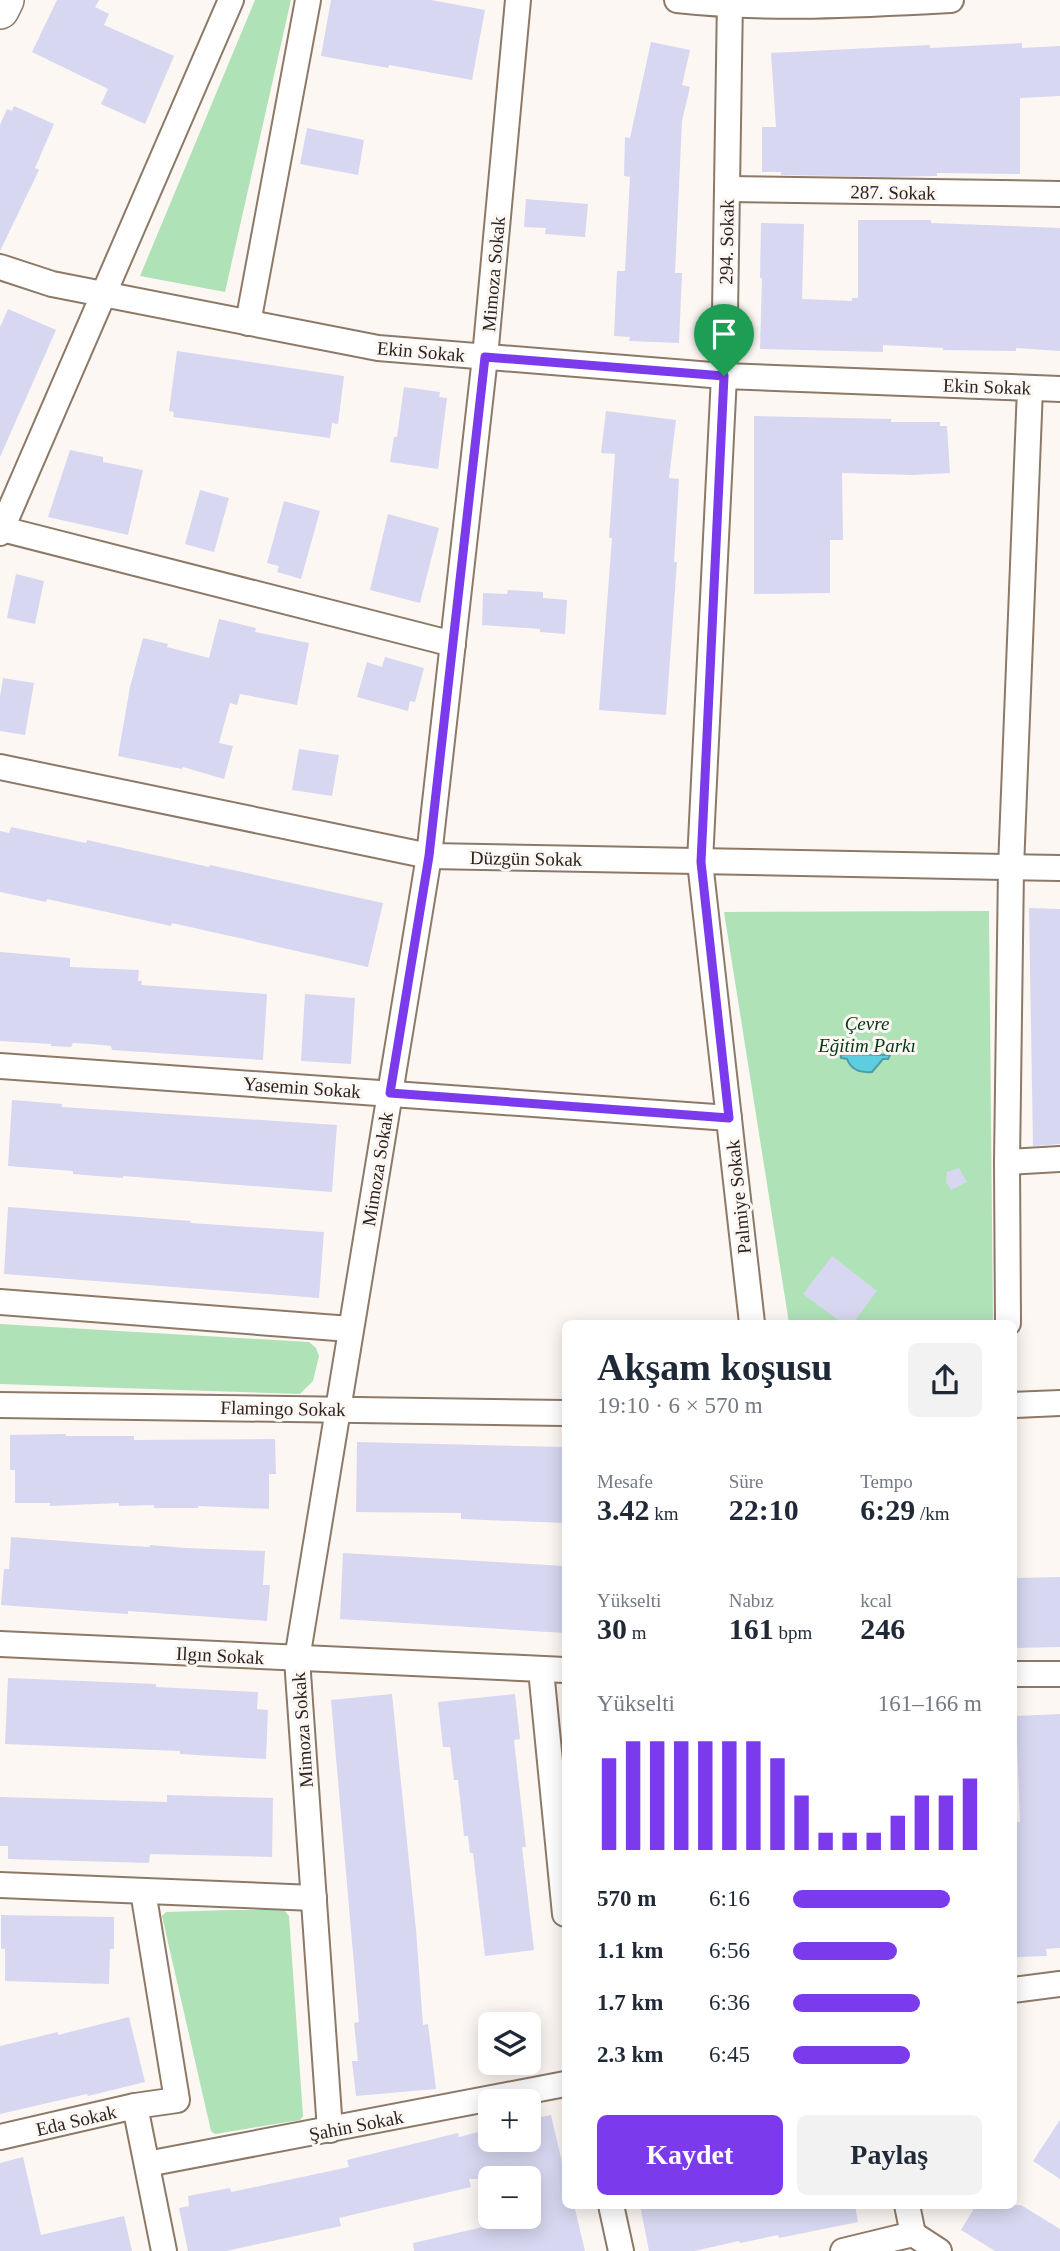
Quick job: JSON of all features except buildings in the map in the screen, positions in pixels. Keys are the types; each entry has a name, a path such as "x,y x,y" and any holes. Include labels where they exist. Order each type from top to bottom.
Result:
{"main road":[{"path":"0,10 5,0"}],"street":[{"path":"231,0 1,531 453,645"},
{"path":"248,323 308,0"},
{"name":"Mimoza Sokak","path":"330,2130 297,1658 429,856 485,357 519,0"},
{"path":"677,0 830,6 951,0"},
{"name":"294. Sokak","path":"701,862 724,376 729,3"},
{"name":"287. Sokak","path":"727,189 1060,194"},
{"name":"Ekin Sokak","path":"0,267 52,284 377,348 724,376 1060,389"},
{"path":"1008,1320 1007,1162 1012,868 1030,388"},
{"name":"Düzgün Sokak","path":"0,767 429,856 1060,868"},
{"name":"Palmiye Sokak","path":"701,862 752,1320"},
{"name":"Yasemin Sokak","path":"0,1066 729,1118"},
{"path":"1007,1162 1060,1159"},
{"path":"0,1302 351,1328"},
{"path":"1017,1405 1060,1403"},
{"name":"Flamingo Sokak","path":"0,1405 562,1413"},
{"name":"Ilgın Sokak","path":"0,1644 553,1670"},
{"path":"553,1670 562,1853"},
{"path":"1017,1674 1060,1674"},
{"path":"0,1885 314,1898"},
{"path":"135,2106 177,2100 143,1891"},
{"path":"1017,1989 1060,1984"},
{"name":"Şahin Sokak","path":"147,2164 562,2085"},
{"name":"Eda Sokak","path":"0,2137 135,2106 164,2251"},
{"path":"612,2209 621,2251"},
{"path":"908,2209 913,2234 939,2251"},
{"path":"843,2251 913,2234"}],"green space":[{"path":"255,0 291,0 225,292 140,276"},
{"name":"Çevre Eğitim Parkı","path":"989,911 993,1320 789,1320 724,912"},
{"path":"0,1324 309,1342 316,1348 319,1356 313,1381 300,1394 0,1384"},
{"path":"284,1910 289,1916 303,2116 300,2120 215,2134 211,2131 162,1916 166,1912"}],"water":[{"path":"841,1054 890,1055 872,1072 868,1072 854,1068 847,1059 841,1058"}],"route":[{"path":"485,357 724,376 701,862 729,1118 390,1093 429,856 485,357"}]}
